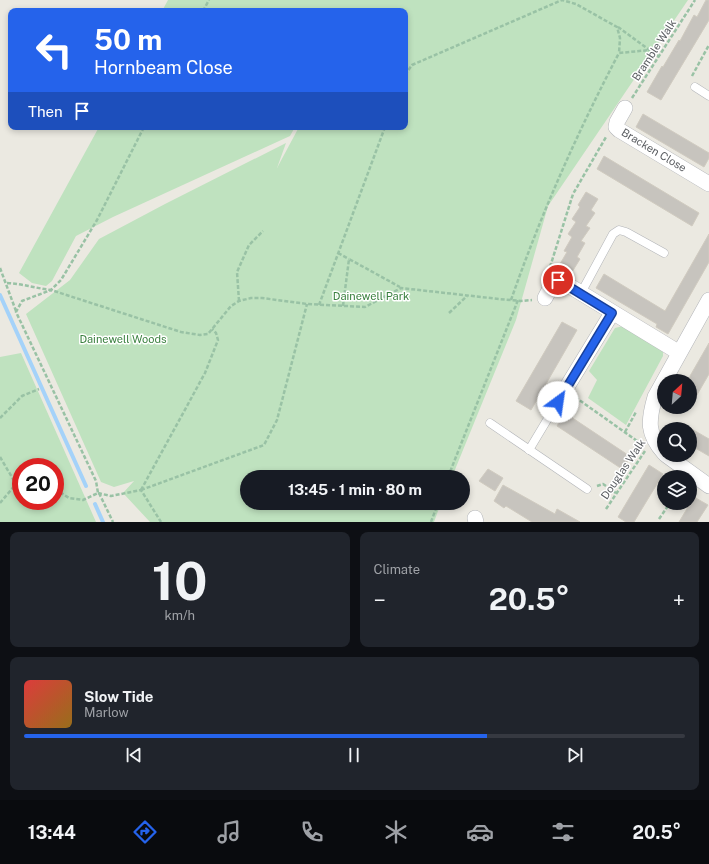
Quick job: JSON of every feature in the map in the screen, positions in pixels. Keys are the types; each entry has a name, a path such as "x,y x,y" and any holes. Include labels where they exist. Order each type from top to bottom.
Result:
{"street":[{"name":"Bracken Close","path":"626,108 617,122 616,127 619,130 708,180"},
{"path":"545,298 554,281 558,280 678,352"},
{"path":"657,448 650,443 650,422 655,397 678,352 709,300"},
{"path":"565,390 612,313"},
{"path":"676,462 709,486"}],"lane":[{"path":"695,87 709,96"},
{"path":"580,293 613,234 619,230 626,232 664,253"},
{"path":"529,450 565,390"},
{"path":"490,423 587,489"}],"path":[{"path":"408,71 412,65 562,0 576,4 618,27 659,57"},
{"name":"Bramble Walk","path":"626,108 695,0"},
{"path":"511,300 544,208 582,126 619,53 620,38 618,27"},
{"path":"695,87 692,76 709,45"},
{"path":"619,53 650,50"},
{"path":"558,280 556,274 550,270 574,194 606,136 616,127"},
{"path":"16,312 22,301 51,290 61,280 97,220 142,130"},
{"path":"319,304 384,130"},
{"path":"239,301 236,272 249,245 264,231"},
{"path":"338,253 400,288 511,300 545,298"},
{"path":"343,306 349,259"},
{"path":"0,268 7,283 16,312 96,481 98,492 113,522"},
{"path":"7,283 27,284 36,288 51,290 181,332 200,335 208,334 231,306 239,301 262,298 307,304 365,307 400,288"},
{"path":"448,313 468,295"},
{"path":"451,470 518,300"},
{"path":"64,495 69,498 83,500 98,492 111,496 141,490 264,445 277,420 307,304"},
{"path":"141,490 205,373 218,340 216,333 212,329"},
{"path":"0,418 22,396 39,388"},
{"path":"565,390 650,443"},
{"name":"Douglas Walk","path":"606,509 650,443"},
{"path":"0,457 12,477"},
{"path":"587,489 603,484 616,493"},
{"path":"0,502 12,488"},
{"path":"141,490 161,522"},
{"path":"430,522 435,510"},
{"path":"660,519 666,510"}],"green space":[{"name":"Dainewell Park","path":"168,0 688,0 548,206 516,320 455,470 240,470 240,510 438,510 434,522 150,522 123,493 134,481 114,487 101,482 26,314 70,280 99,239 286,143 277,168 297,130 408,130 408,8 164,8"},
{"path":"97,130 293,130 290,136 113,217 76,236 52,281 46,286 32,283 19,273"},
{"path":"623,326 663,351 663,356 626,425 588,398 597,380 589,371 615,328"},
{"path":"21,353 96,522 0,522 0,357"}],"building":[{"path":"706,0 709,0 709,20 661,100 647,92 662,66 663,67 679,40 680,41 694,15 697,17"},
{"path":"643,114 709,153 709,158 704,167 636,127"},
{"path":"604,156 699,213 692,226 597,169"},
{"path":"586,192 598,199 591,210 595,213 586,226 590,228 581,241 585,243 577,257 580,259 572,272 560,264 567,252 564,251 572,237 568,234 576,222 572,219 580,207 578,205"},
{"path":"709,234 709,262 668,334 656,327 657,324 596,288 604,274 665,311"},
{"path":"562,322 577,330 531,410 516,401"},
{"path":"709,343 709,374 697,395 697,374 691,374"},
{"path":"565,413 631,457 622,469 557,426"},
{"path":"697,432 709,439 709,456 697,449"},
{"path":"649,465 657,470 657,484 634,522 626,522 618,517"},
{"path":"488,469 503,478 495,491 479,481"},
{"path":"503,485 555,514 557,509 580,522 532,522 506,506 504,508 494,501"},
{"path":"697,499 708,505 697,522 679,522 686,510 697,510"}],"waterway":[{"path":"0,295 86,486"},
{"path":"95,504 103,522"}],"route":[{"path":"558,280 612,313 558,402"}],"park label":[{"name":"Dainewell Woods","path":"123,339"}]}
